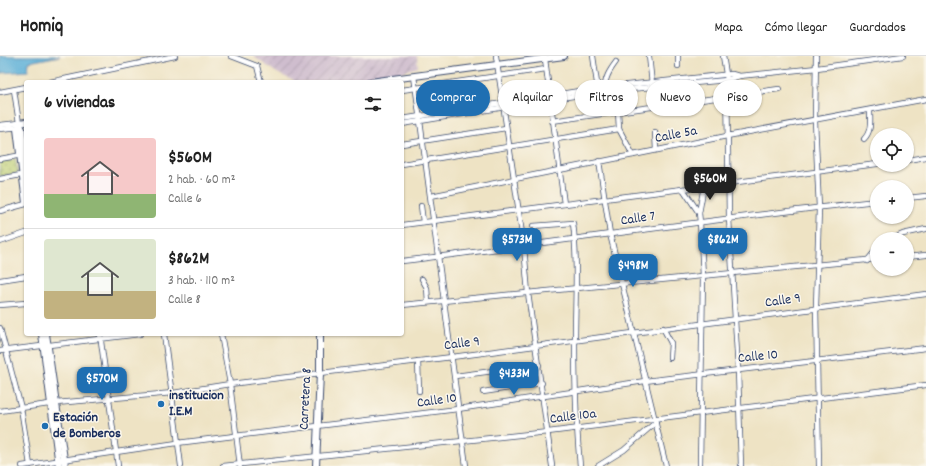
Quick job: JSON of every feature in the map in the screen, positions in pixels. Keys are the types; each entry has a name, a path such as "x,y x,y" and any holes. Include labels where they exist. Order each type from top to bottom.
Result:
{"street":[{"path":"60,80 175,56"},
{"path":"230,56 257,66 260,80"},
{"path":"496,56 499,80"},
{"path":"385,80 564,56"},
{"path":"593,56 597,80"},
{"path":"649,56 652,80"},
{"path":"678,56 678,66"},
{"path":"723,56 726,77"},
{"path":"816,56 815,121 819,208 816,307 819,466"},
{"path":"694,80 817,68 903,56"},
{"path":"545,59 547,80"},
{"path":"607,80 609,72 616,62"},
{"path":"404,90 546,69"},
{"path":"414,76 466,466"},
{"path":"0,92 24,88"},
{"path":"0,159 23,154 23,124 14,90"},
{"path":"762,92 780,90"},
{"path":"638,109 713,99"},
{"name":"Calle 5a","path":"431,196 727,136 815,121 926,99"},
{"path":"404,123 420,119 498,107"},
{"path":"864,139 869,132 870,110"},
{"path":"504,116 524,247 528,293 544,397 552,466"},
{"path":"551,116 564,204"},
{"path":"552,121 585,116"},
{"path":"618,116 619,129 633,155"},
{"path":"726,116 729,218 738,370 741,466"},
{"path":"404,119 420,119"},
{"path":"0,125 23,124"},
{"path":"0,129 23,124"},
{"path":"404,144 506,128"},
{"path":"404,164 619,129"},
{"path":"655,132 656,150"},
{"path":"914,159 926,157"},
{"path":"599,162 610,234 666,466"},
{"path":"404,225 870,165"},
{"path":"0,179 24,172"},
{"path":"700,466 701,323 703,276 699,213 704,186"},
{"path":"683,189 699,213"},
{"path":"914,197 926,196"},
{"name":"Calle 7","path":"404,261 524,247 729,218 870,202"},
{"path":"0,211 24,204"},
{"path":"421,206 423,222"},
{"path":"533,226 573,222 577,288 575,340 576,428 580,466"},
{"path":"914,232 926,230"},
{"path":"0,242 24,234"},
{"path":"914,256 926,255"},
{"path":"867,261 870,257"},
{"path":"404,305 623,285 732,272 818,266 870,260"},
{"path":"0,280 24,276"},
{"path":"422,279 427,288 428,302"},
{"name":"Calle 9","path":"0,411 110,398 172,393 230,384 535,346 634,331 735,319 816,307 926,294"},
{"path":"0,305 24,303"},
{"path":"0,328 21,408 27,466"},
{"path":"663,328 671,343 670,358"},
{"path":"43,336 62,463"},
{"path":"45,345 46,336"},
{"path":"0,350 45,345 100,336 110,398 118,466"},
{"path":"164,336 181,466"},
{"path":"222,336 240,465"},
{"name":"Carretera 8","path":"316,466 320,336"},
{"name":"Calle 10","path":"22,466 62,463 177,442 317,425 393,418 645,381 926,348"},
{"path":"418,361 419,391"},
{"path":"455,376 538,365"},
{"path":"483,392 542,383"},
{"name":"Calle 10a","path":"223,466 655,420 738,408 926,385"},
{"path":"598,466 624,450 655,420"}],"shaded area":[{"path":"253,56 417,56 418,67 386,77 370,80 292,80 277,73"}],"green space":[{"path":"15,159 18,173 0,176 0,162"}],"water":[{"path":"0,56 60,56 29,62 28,71 0,73"}],"place":[{"name":"institucion I.E.M","path":"161,404"},
{"name":"Estación de Bomberos","path":"45,426"}]}
